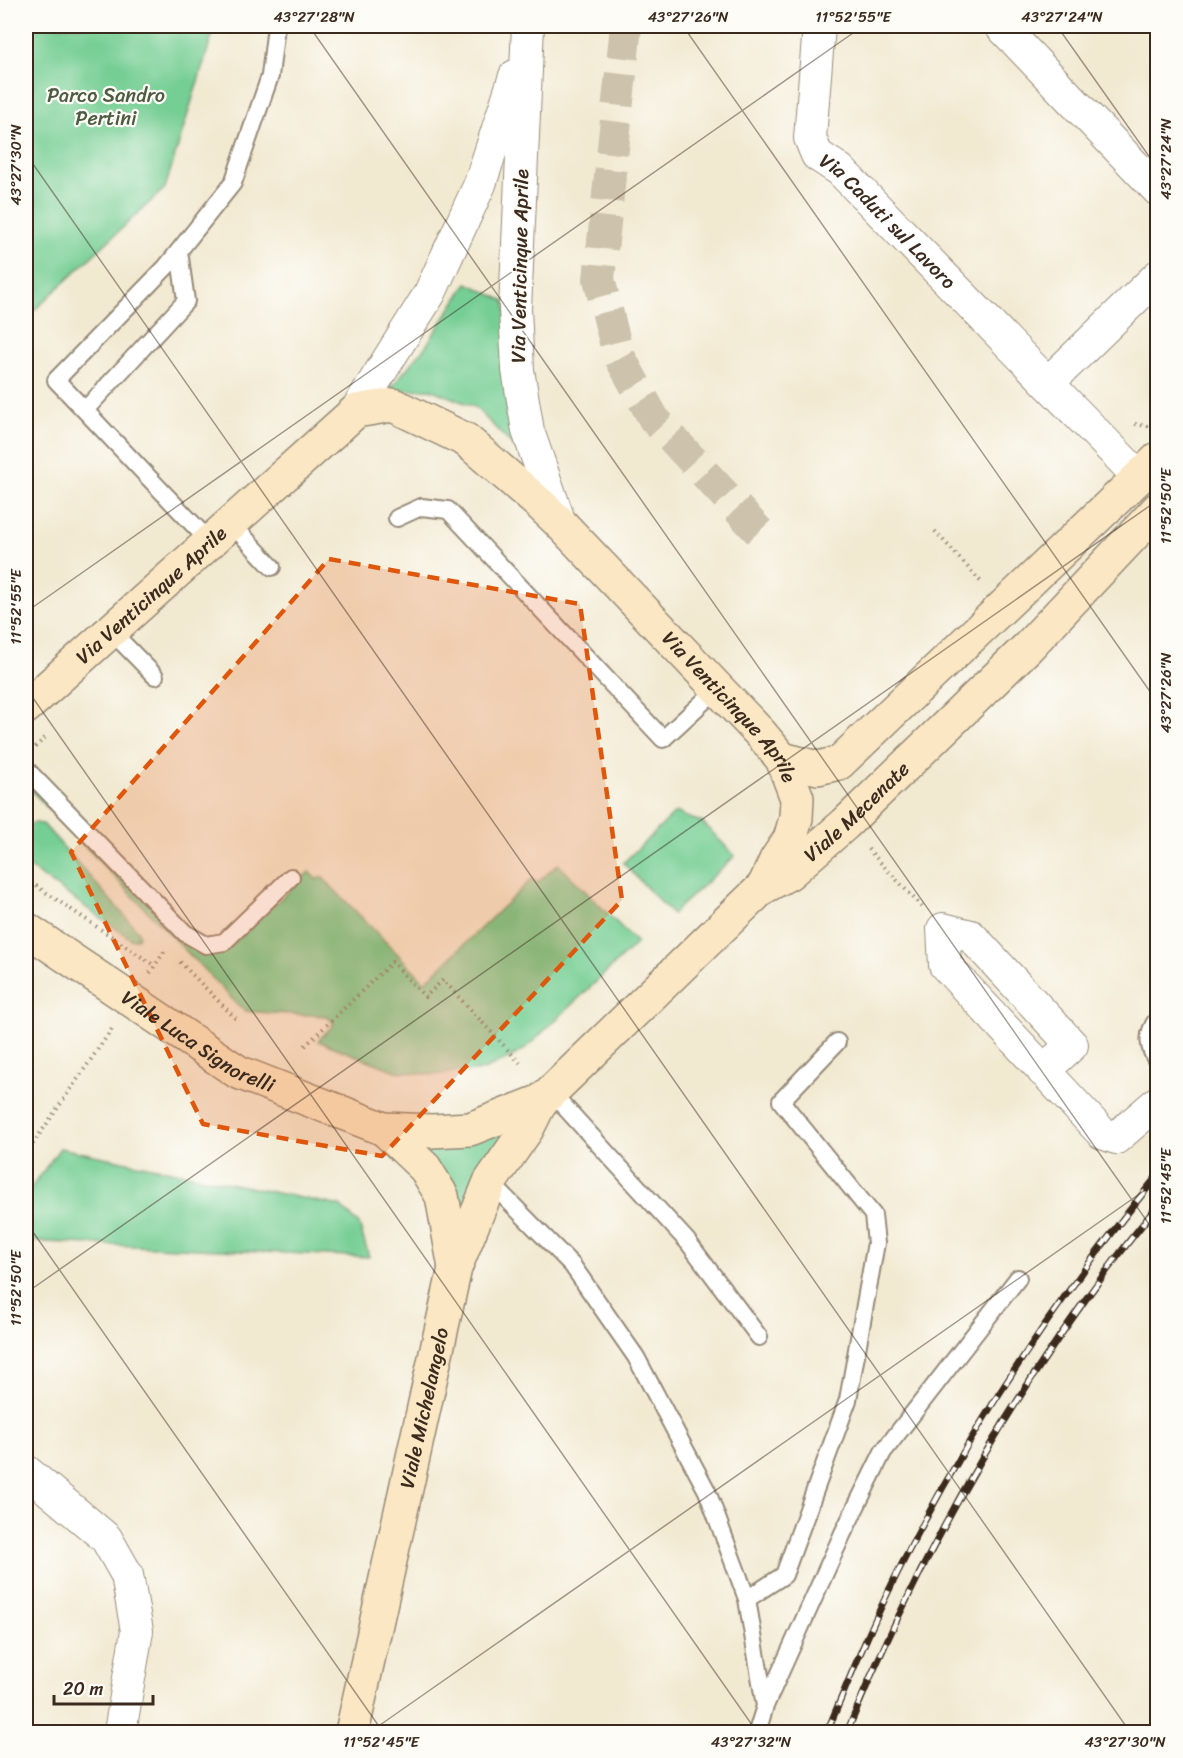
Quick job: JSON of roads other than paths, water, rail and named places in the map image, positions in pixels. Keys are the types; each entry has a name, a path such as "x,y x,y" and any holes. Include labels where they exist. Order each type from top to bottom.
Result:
{"main road":[{"name":"Via Venticinque Aprile","path":"26,707 356,411 393,405 466,441 541,505 718,688 782,759 797,798 796,818 790,839 762,888"},
{"path":"782,759 818,768 839,763 1148,468"},
{"name":"Viale Mecenate","path":"546,1096 762,888 789,873 844,824 1028,647 1158,509"},
{"name":"Viale Luca Signorelli","path":"26,929 238,1072 384,1129 432,1131 470,1129 546,1096"},
{"name":"Viale Michelangelo","path":"352,1732 455,1268 490,1182 527,1130 546,1096"},
{"name":"Viale Luca Signorelli","path":"384,1129 425,1168 442,1196 455,1268"}],"street":[{"name":"Via Caduti sul Lavoro","path":"819,26 810,138 817,155 840,170 1037,373 1148,468"},
{"path":"1001,26 1158,190"},
{"name":"Via Venticinque Aprile","path":"356,411 430,293 480,184 528,32"},
{"name":"Via Venticinque Aprile","path":"528,32 515,309 518,370 528,431 560,523"},
{"path":"1048,383 1158,276"},
{"path":"943,928 945,965 1102,1133 1116,1138 1158,1102"},
{"path":"26,1471 106,1538 127,1575 137,1631 120,1732"}],"lane":[{"path":"272,567 219,532 85,410 56,380 166,267 233,183 270,76 276,26"},
{"path":"85,410 186,301 179,251"},
{"path":"397,518 420,507 448,510 663,739 718,688"},
{"path":"110,630 155,676"},
{"path":"26,769 185,933 206,945 224,942 291,877"},
{"path":"1158,1018 1150,1029 1150,1051 1158,1063"},
{"path":"747,1599 784,1575 848,1400 876,1243 873,1215 781,1101 837,1042"},
{"path":"546,1096 688,1242 759,1337"},
{"path":"490,1182 572,1265 636,1358 707,1491 747,1599 765,1706"},
{"path":"757,1732 765,1706 843,1533 883,1452 1018,1278"}],"tunnel":[{"path":"626,26 599,279 618,354 654,419 763,536"}],"railway":[{"path":"827,1732 896,1576 934,1504 991,1406 1088,1265 1158,1175"},
{"path":"847,1732 910,1592 983,1457 1066,1328 1158,1205"}],"park label":[{"name":"Parco Sandro Pertini","path":"106,106"}]}
